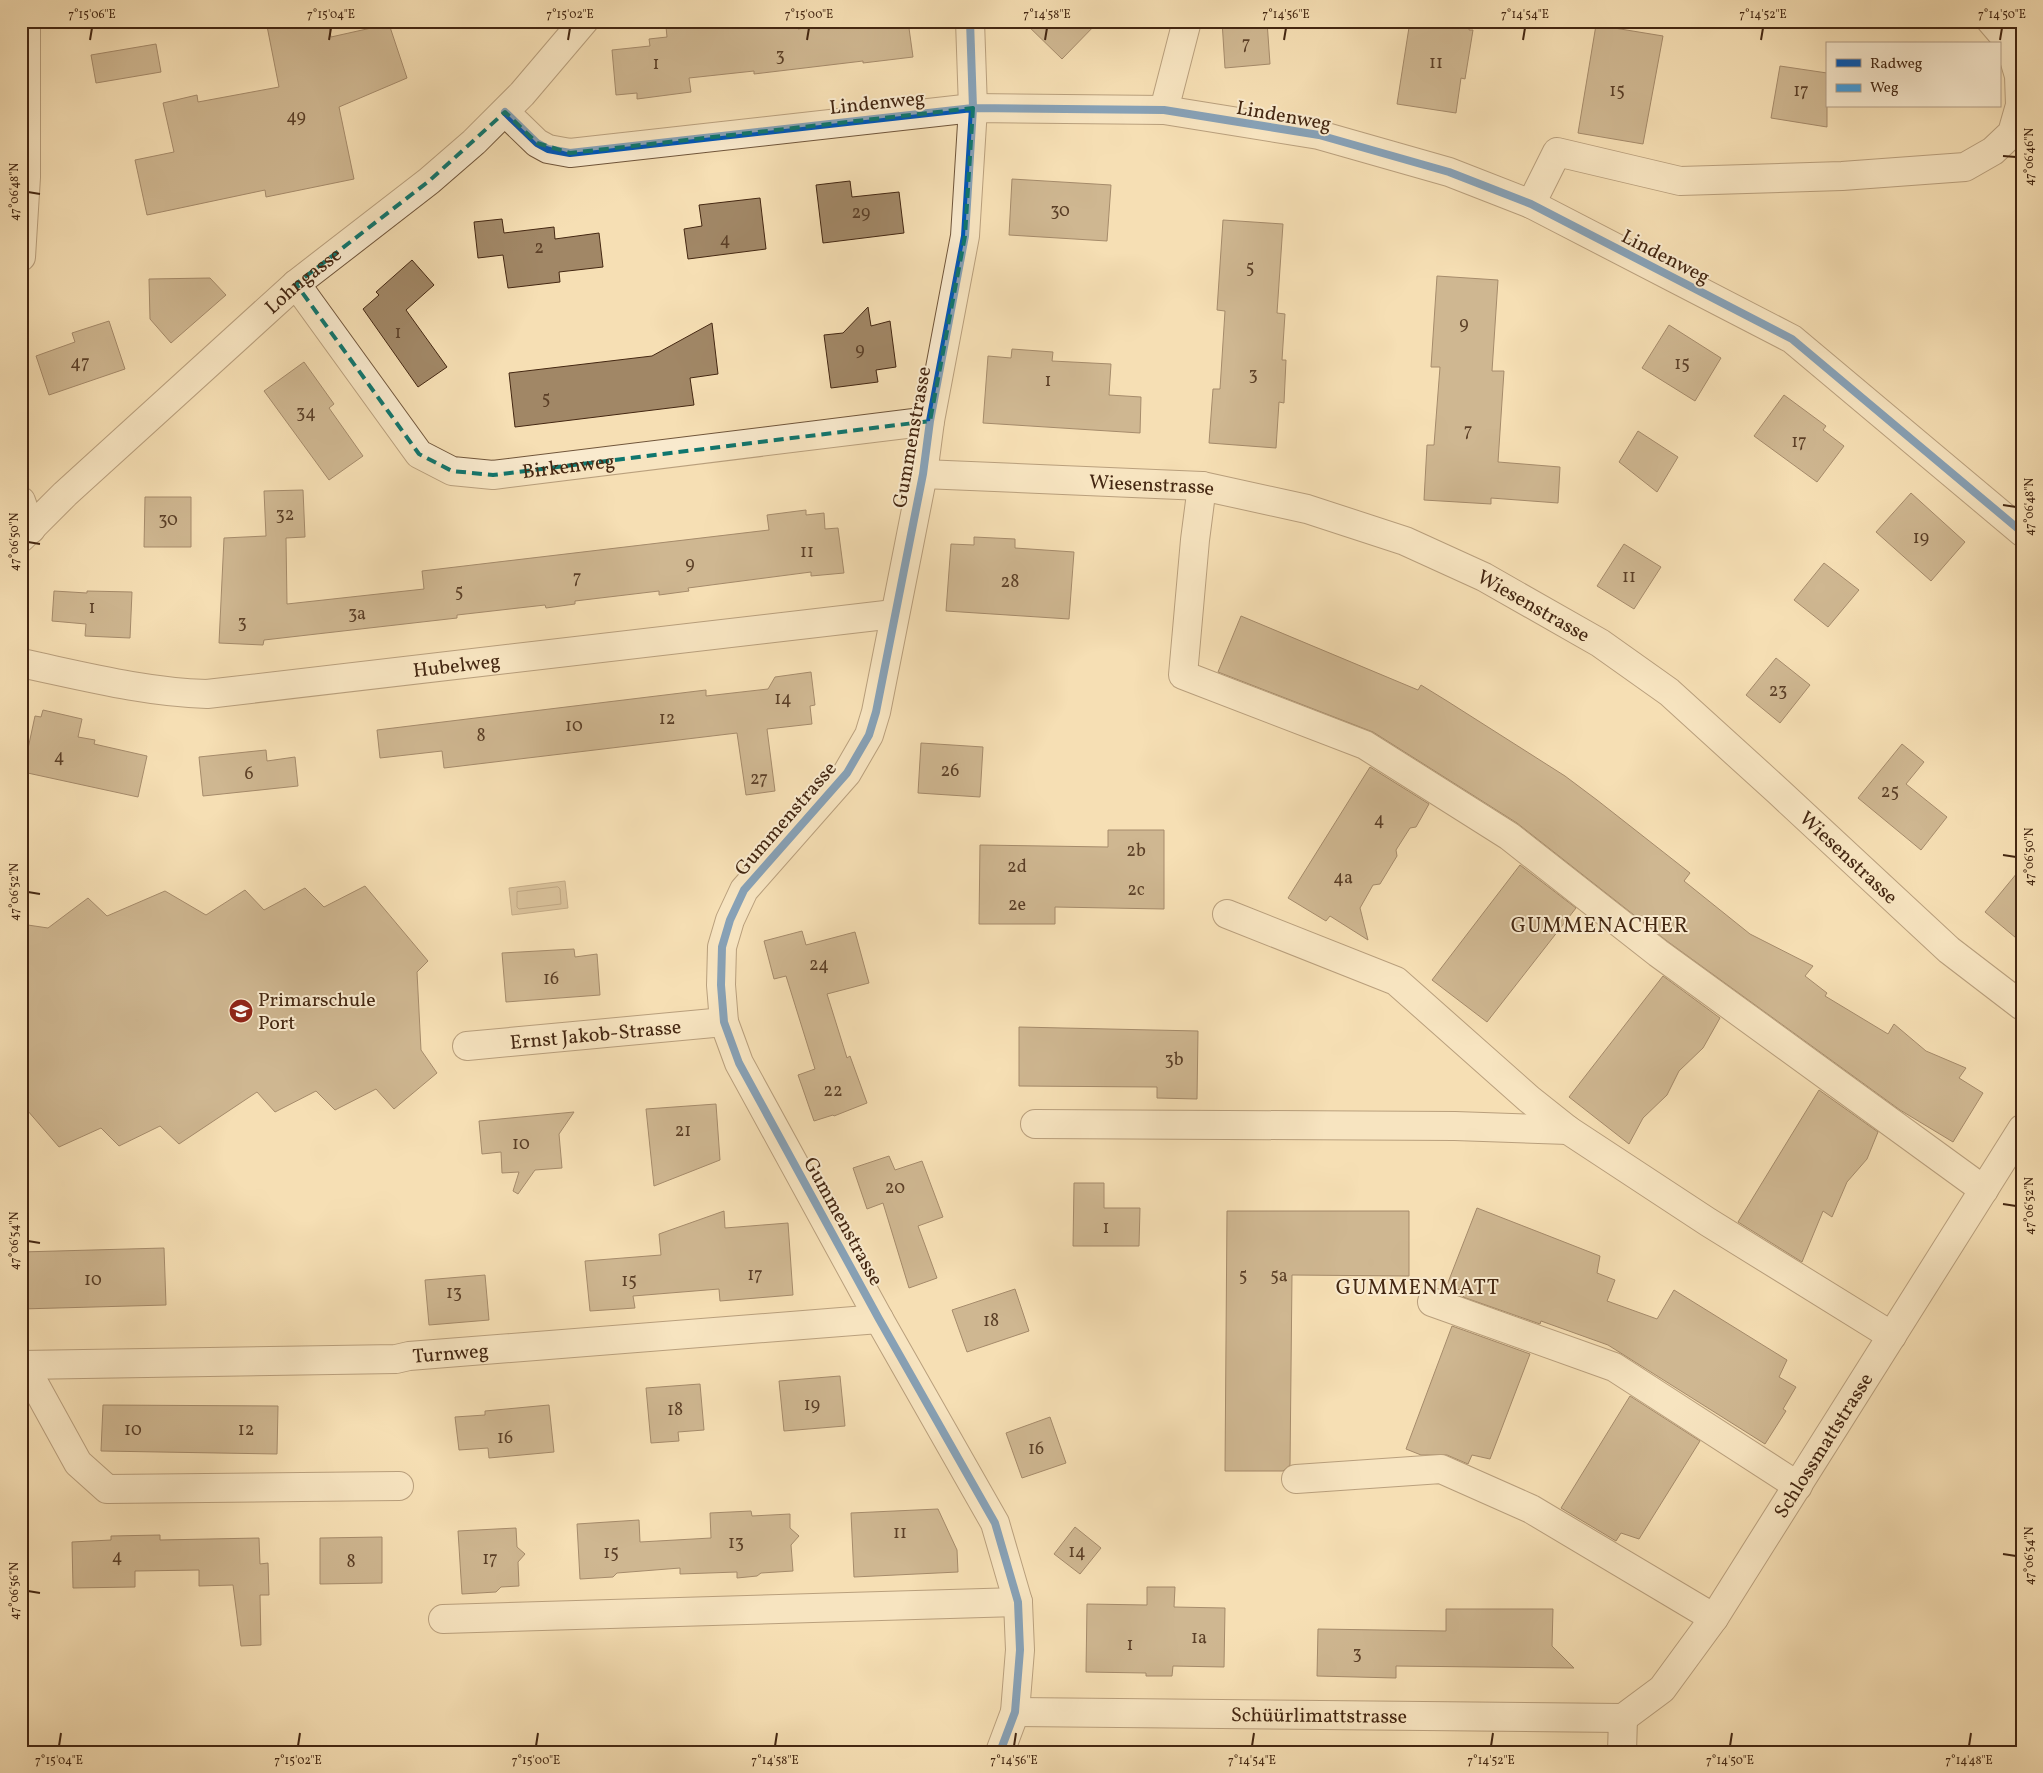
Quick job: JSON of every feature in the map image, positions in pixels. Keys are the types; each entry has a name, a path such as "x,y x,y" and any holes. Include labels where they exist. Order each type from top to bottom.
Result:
{"street":[{"path":"21,257 26,177 26,21"},
{"name":"Lohngasse","path":"26,533 65,494 296,284 429,181 474,142 505,112 584,21"},
{"name":"Gummenstrasse","path":"970,21 973,108 965,236 930,421 923,474 876,712 869,735 847,773 744,890 730,920 722,946 721,985 724,1022 739,1062 878,1319 995,1524 1018,1602 1020,1650 1015,1712 1000,1752"},
{"path":"1164,110 1187,21"},
{"path":"1531,204 1558,152 1680,181 1842,176 1965,167 1993,152 2012,133 2020,105 2018,76 2009,42 1991,21"},
{"name":"Lindenweg","path":"505,112 537,143 548,149 570,153 973,108 1164,110 1320,136 1449,172 1531,204 1792,339 2022,532"},
{"name":"Birkenweg","path":"296,284 419,454 452,471 493,475 930,421"},
{"name":"Wiesenstrasse","path":"923,474 1202,486 1307,509 1405,540 1484,577 1600,642 1669,692 1949,950 2022,1006"},
{"path":"1202,486 1182,674 1365,745 1509,836 1658,952 1984,1190"},
{"path":"21,501 26,533"},
{"name":"Hubelweg","path":"21,663 172,693 207,694 894,614"},
{"path":"1227,914 1396,981 1529,1099 1568,1130 1708,1222 1892,1336"},
{"name":"Ernst Jakob-Strasse","path":"467,1046 724,1022"},
{"path":"1035,1124 1445,1126 1568,1130"},
{"name":"Schlossmattstrasse","path":"1624,1718 1662,1690 1714,1618 2022,1129"},
{"path":"1432,1302 1614,1367 1798,1486"},
{"name":"Turnweg","path":"22,1365 396,1359 409,1356 878,1319"},
{"path":"22,1365 78,1463 108,1489 399,1486"},
{"path":"1296,1479 1441,1470 1531,1509 1714,1618"},
{"path":"443,1619 1018,1602"},
{"name":"Schüürlimattstrasse","path":"1015,1712 1624,1718"},
{"path":"1622,1752 1624,1718"}],"highlighted area":[{"path":"973,108 965,236 930,421 493,475 452,471 419,454 296,284 429,181 505,112 537,143 570,153"}],"water":[{"path":"565,881 568,908 512,915 509,888"}],"building":[{"path":"266,21 328,21 331,37 389,24 407,78 339,107 354,179 266,197 265,190 147,215 135,160 174,152 163,103 197,95 198,102 279,87"},
{"path":"718,21 796,21 798,29 857,21 908,21 913,57 754,74 754,71 689,78 691,92 637,99 637,93 616,95 612,50 650,46 649,39 667,37 666,27"},
{"path":"1023,21 1099,21 1062,59"},
{"path":"1222,21 1267,21 1270,64 1225,68"},
{"path":"1410,21 1470,21 1469,30 1473,30 1465,79 1461,78 1456,113 1397,104"},
{"path":"1596,25 1663,36 1643,144 1578,133"},
{"path":"156,44 161,72 96,83 91,55"},
{"path":"1780,66 1826,73 1827,127 1771,118"},
{"path":"1012,179 1111,185 1107,241 1009,235"},
{"path":"850,181 852,197 899,192 904,233 823,243 816,185"},
{"path":"760,198 766,249 688,259 684,229 702,226 699,205"},
{"path":"502,219 504,233 554,227 555,239 599,233 603,267 559,272 560,282 508,288 503,255 478,258 474,222"},
{"path":"1223,220 1283,224 1277,313 1285,314 1282,360 1286,360 1284,403 1279,402 1276,448 1209,443 1213,389 1220,389 1225,311 1217,310"},
{"path":"412,260 434,285 406,310 447,367 418,387 363,309 379,295 376,292"},
{"path":"1437,276 1498,280 1492,371 1504,371 1498,462 1560,467 1558,503 1491,498 1491,504 1424,500 1427,445 1434,445 1440,367 1431,367"},
{"path":"210,278 226,295 171,343 150,319 149,279"},
{"path":"868,307 871,326 890,321 896,367 876,370 878,382 831,388 824,335 843,333"},
{"path":"109,321 125,369 49,395 36,356 75,342 72,333"},
{"path":"712,323 718,374 690,378 694,405 515,427 509,373 652,356"},
{"path":"1669,325 1721,358 1695,401 1642,368"},
{"path":"1012,349 1053,352 1052,361 1111,364 1109,395 1141,397 1140,433 983,423 988,356 1011,358"},
{"path":"304,362 334,404 329,408 363,456 329,480 264,391"},
{"path":"1784,395 1826,426 1823,430 1844,446 1817,482 1754,436"},
{"path":"1638,431 1678,457 1657,492 1619,462"},
{"path":"303,490 305,537 286,538 287,604 424,589 422,571 769,530 767,515 806,510 806,515 824,513 825,529 838,528 844,573 811,576 811,572 688,588 689,591 659,595 659,591 575,601 575,604 546,608 545,605 457,615 457,618 264,640 263,645 219,643 224,538 266,536 264,491"},
{"path":"1911,493 1965,542 1931,581 1876,532"},
{"path":"145,497 191,497 191,547 144,547"},
{"path":"974,537 1015,539 1015,548 1074,552 1069,619 946,611 951,544 974,545"},
{"path":"1624,544 1661,567 1634,609 1597,586"},
{"path":"1824,563 1859,590 1828,627 1794,600"},
{"path":"54,591 87,593 87,591 132,592 130,638 85,636 86,624 52,621"},
{"path":"1241,616 1418,690 1421,685 1447,701 1565,776 1597,800 1690,873 1684,881 1750,934 1813,966 1805,976 1827,993 1825,996 1888,1034 1894,1024 1926,1051 1966,1068 1959,1078 1983,1093 1953,1142 1900,1110 1667,941 1517,823 1373,732 1218,672"},
{"path":"1776,658 1810,685 1780,723 1746,695"},
{"path":"811,672 815,705 810,706 812,724 767,729 775,791 746,795 737,733 444,768 442,751 380,758 377,730 706,690 706,696 768,689 775,677"},
{"path":"43,710 82,719 78,737 95,740 94,744 147,756 138,797 23,772 35,716 41,717"},
{"path":"921,743 983,747 980,797 918,793"},
{"path":"1902,744 1924,762 1906,784 1947,817 1921,850 1858,798"},
{"path":"266,750 267,761 295,757 298,786 203,796 199,757"},
{"path":"1370,767 1429,804 1416,827 1410,828 1396,850 1397,856 1380,884 1373,885 1360,908 1368,940 1330,916 1326,921 1288,898"},
{"path":"1108,830 1164,830 1164,909 1055,907 1055,924 979,924 980,845 1108,847"},
{"path":"1520,865 1576,908 1487,1022 1432,980"},
{"path":"2022,867 2022,943 1985,912"},
{"path":"365,886 428,961 417,972 421,1050 437,1073 394,1109 376,1089 335,1110 316,1091 275,1112 257,1092 179,1144 160,1126 119,1146 101,1128 59,1147 21,1103 21,924 48,928 88,898 107,916 165,891 206,915 245,890 264,910 305,888 324,907"},
{"path":"802,931 806,945 855,932 869,983 827,994 847,1058 850,1056 867,1103 834,1116 814,1121 798,1075 815,1069 786,976 774,979 764,941"},
{"path":"574,949 575,957 597,954 600,995 506,1002 502,953"},
{"path":"1663,976 1720,1018 1703,1048 1679,1071 1667,1095 1643,1118 1629,1144 1569,1097"},
{"path":"1019,1027 1198,1031 1197,1099 1157,1098 1157,1087 1019,1086"},
{"path":"1819,1090 1878,1132 1867,1159 1847,1182 1832,1217 1823,1211 1802,1262 1738,1222"},
{"path":"716,1104 720,1160 654,1186 646,1109"},
{"path":"574,1112 559,1134 562,1168 535,1170 518,1194 513,1191 519,1172 502,1173 501,1152 482,1154 479,1121"},
{"path":"889,1156 895,1170 922,1161 943,1217 918,1226 937,1278 909,1288 883,1203 867,1209 853,1168"},
{"path":"1074,1183 1104,1183 1104,1208 1140,1208 1139,1246 1073,1246"},
{"path":"1477,1208 1600,1256 1597,1273 1615,1280 1607,1301 1657,1319 1674,1290 1787,1360 1779,1377 1796,1387 1783,1409 1786,1411 1765,1444 1608,1345 1541,1321 1540,1324 1463,1297 1465,1292 1447,1285"},
{"path":"724,1211 725,1228 788,1223 793,1295 720,1301 719,1289 633,1296 635,1308 590,1311 585,1261 661,1255 659,1234"},
{"path":"1227,1211 1409,1211 1409,1276 1292,1275 1290,1465 1283,1471 1225,1471"},
{"path":"164,1248 166,1305 21,1309 21,1252"},
{"path":"485,1275 489,1320 429,1325 425,1280"},
{"path":"1015,1289 1029,1331 967,1352 952,1310"},
{"path":"1452,1326 1530,1354 1490,1459 1472,1455 1468,1464 1447,1455 1421,1455 1406,1449"},
{"path":"840,1376 845,1426 784,1431 779,1381"},
{"path":"700,1384 704,1430 678,1432 679,1441 651,1443 646,1388"},
{"path":"1630,1396 1700,1441 1639,1539 1621,1533 1616,1541 1561,1508"},
{"path":"103,1405 278,1406 277,1454 101,1451"},
{"path":"549,1405 554,1452 489,1458 488,1448 459,1450 455,1417 485,1415 485,1411"},
{"path":"1050,1417 1066,1463 1022,1478 1006,1433"},
{"path":"938,1509 957,1550 958,1572 854,1577 851,1513"},
{"path":"751,1511 752,1516 790,1514 790,1528 799,1536 791,1545 793,1571 761,1573 757,1576 737,1578 737,1572 680,1574 680,1568 617,1573 613,1577 580,1579 577,1524 639,1520 640,1542 711,1538 710,1513"},
{"path":"1075,1527 1101,1548 1080,1574 1054,1554"},
{"path":"516,1528 517,1547 525,1554 518,1562 519,1586 501,1587 496,1592 462,1594 458,1531"},
{"path":"160,1535 160,1540 259,1538 260,1564 268,1563 269,1595 260,1595 261,1645 241,1646 233,1585 199,1586 199,1570 135,1571 135,1587 73,1588 72,1542 111,1540 111,1536"},
{"path":"382,1537 382,1583 320,1584 320,1538"},
{"path":"1147,1587 1175,1587 1174,1607 1225,1608 1224,1667 1173,1666 1172,1676 1146,1676 1146,1673 1086,1672 1087,1604 1147,1605"},
{"path":"1446,1609 1553,1609 1552,1646 1574,1668 1396,1666 1396,1678 1317,1676 1318,1629 1446,1631"}],"cycle path":[{"path":"970,21 973,108 965,236 930,421 923,474 876,712 869,735 847,773 744,890 730,920 722,947 721,985 724,1022 739,1063 879,1319 995,1523 1018,1602 1020,1650 1015,1712 1000,1752"},
{"path":"505,112 537,143 548,149 570,153 973,108 1164,110 1319,135 1449,172 1531,204 1792,339 2022,532"}],"place":[{"name":"Primarschule Port","path":"241,1011"}],"district":[{"name":"GUMMENACHER","path":"1600,925"},
{"name":"GUMMENMATT","path":"1418,1287"}]}
